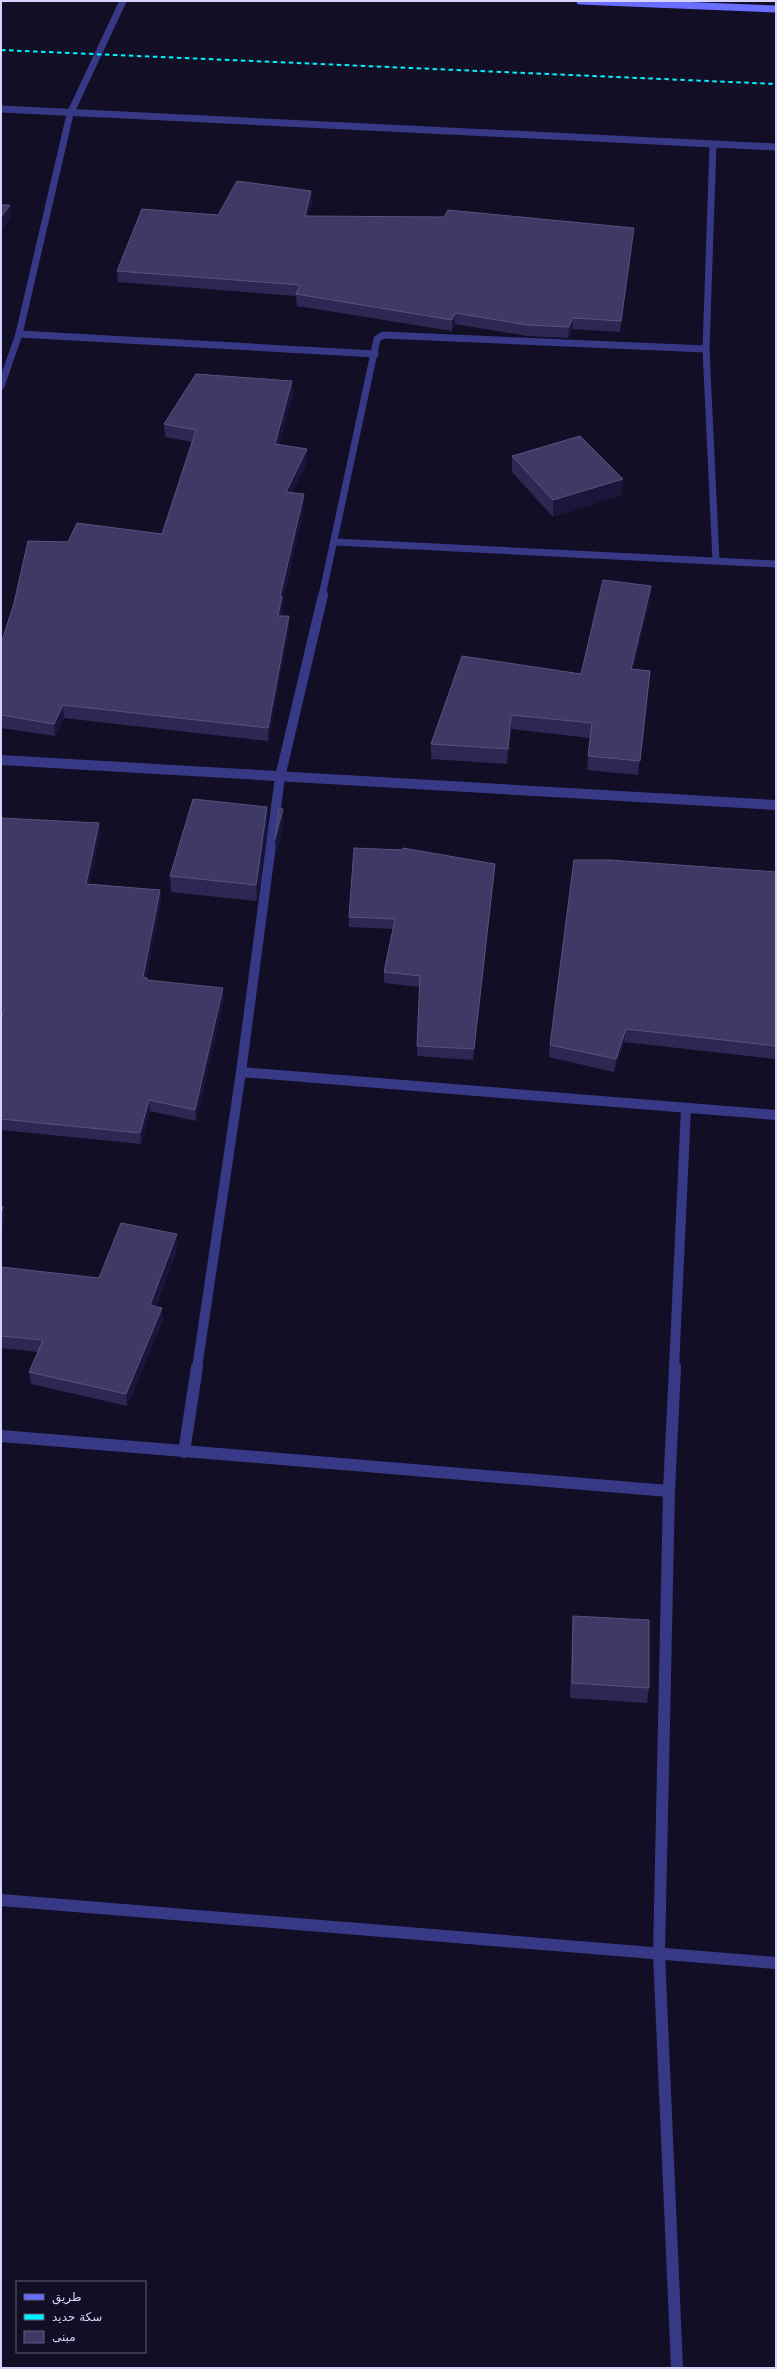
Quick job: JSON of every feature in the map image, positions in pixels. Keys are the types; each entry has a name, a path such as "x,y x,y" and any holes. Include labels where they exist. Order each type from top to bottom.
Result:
{"street":[{"path":"1,386 19,334 70,114 123,1"},
{"path":"580,1 776,9"},
{"path":"1,110 776,147"},
{"path":"713,145 706,349 716,561"},
{"path":"19,334 375,354"},
{"path":"184,1452 241,1072 280,776 335,542 377,339 383,335 706,349"},
{"path":"335,542 776,564"},
{"path":"1,760 776,805"},
{"path":"241,1072 776,1115"},
{"path":"678,2368 659,1954 669,1491 686,1108"},
{"path":"1,1436 669,1491"},
{"path":"1,1900 776,1963"}],"building":[{"path":"237,181 311,191 305,216 444,217 448,210 634,228 621,321 573,318 569,327 527,325 455,313 452,320 296,294 300,285 117,271 142,209 218,215"},
{"path":"1,205 10,205 1,217"},
{"path":"196,374 292,381 275,444 307,449 286,492 304,494 280,596 282,596 278,616 289,616 268,728 63,705 54,724 1,715 1,644 14,603 28,541 68,542 77,523 162,534 196,430 164,424"},
{"path":"580,436 623,479 553,500 512,456"},
{"path":"603,580 651,586 631,669 650,671 640,761 588,756 592,723 511,715 508,749 431,744 462,656 581,674"},
{"path":"193,799 267,807 256,885 170,876"},
{"path":"279,808 283,809 275,839"},
{"path":"1,818 99,823 86,884 160,890 143,977 147,978 147,980 223,988 195,1110 149,1100 140,1133 1,1119 1,1022 4,1008 1,1008"},
{"path":"354,848 402,850 403,848 495,864 474,1049 417,1046 420,976 384,972 395,919 349,917"},
{"path":"574,860 610,860 776,872 776,1046 626,1029 616,1059 550,1045"},
{"path":"121,1223 177,1234 150,1305 162,1308 126,1394 29,1372 43,1340 1,1336 1,1267 99,1278"},
{"path":"573,1616 649,1620 649,1688 572,1683"}],"railway":[{"path":"1,50 776,84"}]}
